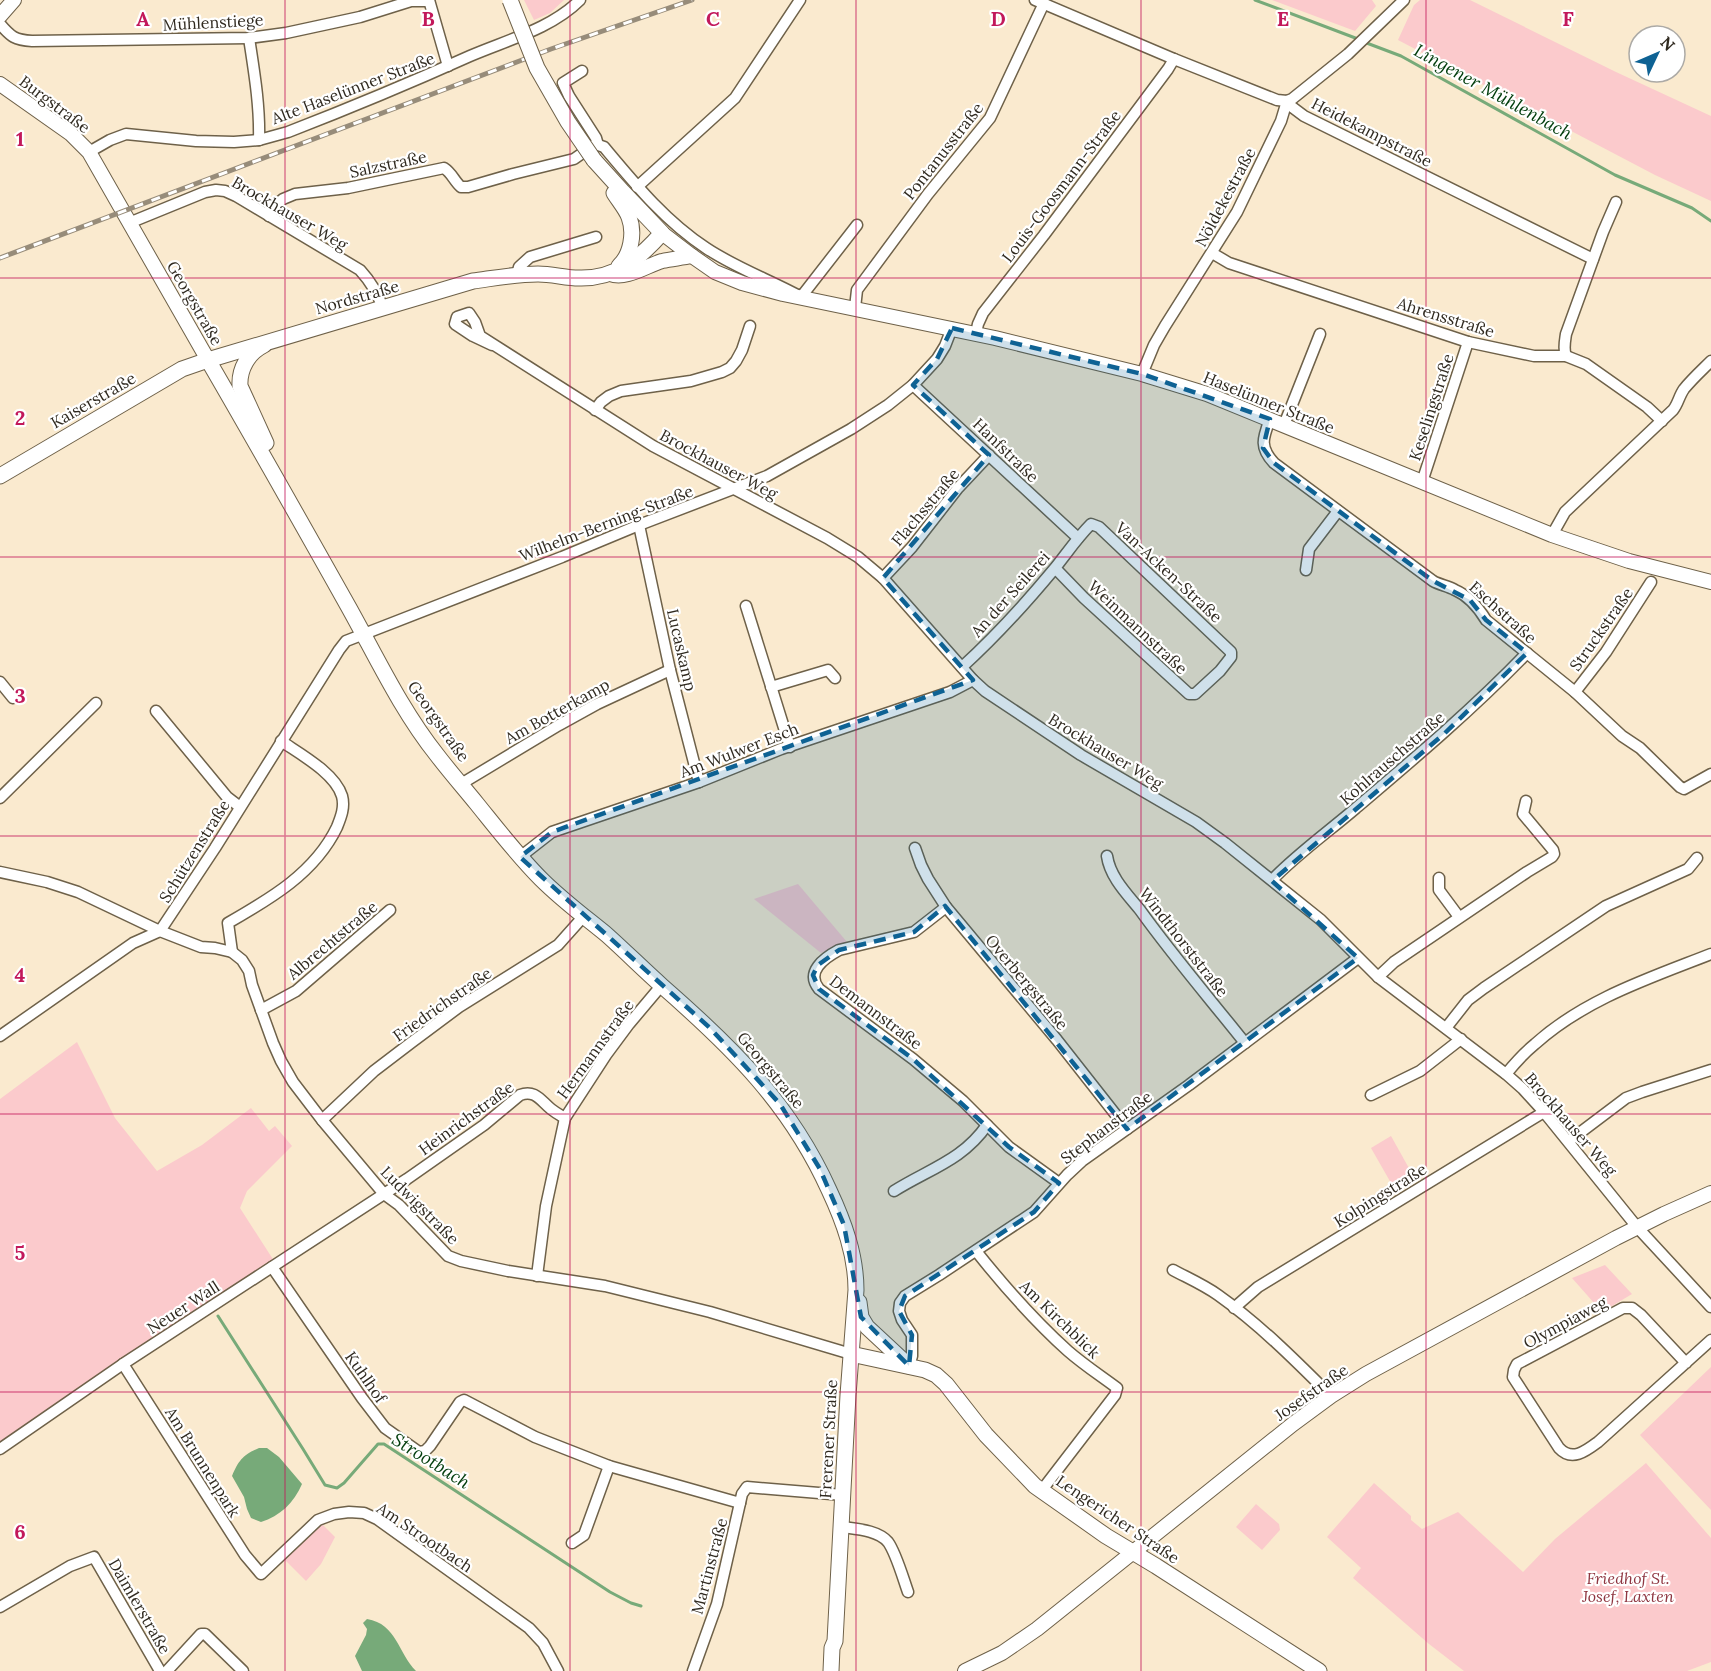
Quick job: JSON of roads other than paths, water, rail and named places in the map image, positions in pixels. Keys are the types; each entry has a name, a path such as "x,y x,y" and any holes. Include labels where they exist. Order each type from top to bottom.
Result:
{"main road":[{"path":"510,0 537,68 568,122 591,153 662,233"},
{"path":"610,274 624,262 629,251 631,227 626,192"},
{"name":"Nordstraße","path":"208,360 473,281 517,275 540,274 580,278 610,274 639,257 662,233"},
{"path":"270,466 268,448 240,386 239,377 248,358 257,348 285,336"},
{"name":"Georgstraße","path":"208,360 406,709 435,754 520,857 542,880 608,936 723,1042 780,1104 820,1169 848,1239"},
{"name":"Kaiserstraße","path":"0,476 183,369 208,360"},
{"name":"Frerener Straße","path":"831,1671 832,1648 835,1641 856,1290 856,1275 848,1239"},
{"path":"856,1290 861,1317 867,1327 909,1366"},
{"name":"Lengericher Straße","path":"851,1354 909,1366 936,1375 946,1384 986,1435 1035,1485 1083,1521 1319,1671"},
{"name":"Frerener Straße","path":"835,1641 838,1648 839,1671"}],"street":[{"path":"0,16 14,0"},
{"path":"429,0 448,66"},
{"name":"Mühlenstiege","path":"0,24 18,40 32,41 249,38 286,33 360,17 411,1 429,0"},
{"name":"Alte Haselünner Straße","path":"89,152 126,134 196,141 259,140 288,132 518,37 554,20 570,10 580,0"},
{"path":"626,192 735,98 800,0"},
{"path":"1287,101 1352,51 1404,0"},
{"name":"Heidekampstraße","path":"1039,2 1174,59 1277,100 1287,101 1304,116 1593,259"},
{"name":"Pontanusstraße","path":"855,308 857,290 928,194 990,118 1039,2"},
{"path":"249,38 256,81 260,124 259,140"},
{"name":"Louis-Goosmann-Straße","path":"976,333 983,313 1044,235 1174,59"},
{"path":"582,71 563,82 569,96 593,133 591,153"},
{"name":"Burgstraße","path":"0,84 71,135 89,152"},
{"name":"Nöldekestraße","path":"1142,375 1160,335 1238,212 1281,121 1287,101"},
{"name":"Georgstraße","path":"89,152 208,360"},
{"name":"Salzstraße","path":"269,216 283,199 296,194 348,188 444,168 451,172 461,187 468,187 591,153"},
{"name":"Brockhauser Weg","path":"129,223 205,192 225,191 360,270 372,283 383,309"},
{"name":"Haselünner Straße","path":"626,192 706,249 801,297"},
{"path":"1566,356 1564,343 1566,334 1616,202"},
{"path":"801,297 857,225"},
{"name":"Haselünner Straße","path":"662,233 716,272 742,283 783,294 976,333 1207,394 1552,535 1629,561 1711,582"},
{"path":"517,275 519,267 530,257 596,237"},
{"name":"Ahrensstraße","path":"1212,253 1229,263 1468,342 1534,356 1566,356 1586,364 1662,420"},
{"path":"610,274 617,277 643,270 663,261 692,256"},
{"name":"Brockhauser Weg","path":"492,345 472,336 455,324 457,317 469,313 480,336 492,345 653,446 827,537 858,557 883,578 985,692 1081,755 1196,822 1272,880 1321,920 1378,976 1523,1089 1569,1141 1637,1227 1711,1307"},
{"path":"595,410 609,396 621,391 691,381 730,368 742,350 750,326"},
{"name":"Wilhelm-Berning-Straße","path":"364,634 767,476 813,452 888,405 913,385 937,359 952,328"},
{"path":"1284,425 1320,334"},
{"name":"Keselingstraße","path":"1422,482 1468,342"},
{"path":"1552,535 1565,512 1678,404 1685,387 1711,361"},
{"name":"Hanfstraße","path":"913,385 1078,538"},
{"name":"Eschstraße","path":"1270,419 1263,440 1263,448 1274,463 1432,581 1455,589 1470,600 1478,607 1486,620 1575,692 1622,736 1640,748 1680,787 1684,789 1711,774"},
{"name":"Flachsstraße","path":"883,578 912,547 958,488 989,455"},
{"path":"1306,570 1309,549 1338,511"},
{"name":"Van-Acken-Straße","path":"1078,538 1091,524 1099,527 1231,652 1229,660"},
{"name":"Lucaskamp","path":"639,525 670,670 699,782"},
{"name":"An der Seilerei","path":"962,667 992,638 1055,568 1078,538"},
{"name":"Weinmannstraße","path":"1055,568 1084,598 1189,694 1195,694 1229,660"},
{"name":"Struckstraße","path":"1575,692 1606,652 1651,582"},
{"path":"746,606 790,747"},
{"name":"Schützenstraße","path":"160,931 339,650 346,641 364,634"},
{"name":"Kohlrauschstraße","path":"1272,880 1452,726 1527,653"},
{"name":"Am Botterkamp","path":"461,784 597,704 670,670"},
{"path":"771,687 828,670 835,678"},
{"name":"Am Wulwer Esch","path":"520,857 552,832 950,692 973,680"},
{"path":"0,682 13,698"},
{"path":"0,798 96,703"},
{"path":"156,711 227,797 240,807"},
{"path":"0,872 47,882 78,892 160,931 201,947 232,951 228,923 296,880 325,848 343,813 342,796 334,781 281,741"},
{"path":"1378,976 1394,962 1552,857 1553,850 1522,814 1526,801"},
{"name":"Overbergstraße","path":"915,848 924,872 946,907 1057,1040 1127,1129"},
{"name":"Windthorststraße","path":"1107,856 1109,866 1136,906 1245,1043"},
{"path":"1446,1028 1468,1000 1502,976 1606,906 1688,869 1697,858"},
{"path":"1439,878 1439,890 1459,918"},
{"name":"Demannstraße","path":"946,907 914,932 839,950 831,954 818,965 813,975 814,980 819,989 922,1066 963,1101 1009,1147 1059,1184"},
{"name":"Albrechtstraße","path":"261,1010 296,991 390,910"},
{"name":"Friedrichstraße","path":"321,1120 374,1071 440,1021 558,945 583,916"},
{"path":"0,1036 133,943 160,931"},
{"name":"Ludwigstraße","path":"232,951 249,971 281,1061 293,1082 321,1120 384,1194 399,1205 448,1256 461,1261 537,1276 605,1286 699,1310 851,1354"},
{"path":"1506,1074 1537,1042 1582,1009 1612,994 1711,954"},
{"name":"Stephanstraße","path":"909,1366 912,1356 912,1335 899,1311 900,1303 905,1296 1035,1212 1067,1174 1082,1161 1358,958"},
{"name":"Hermannstraße","path":"537,1276 544,1216 565,1118 606,1055 661,986"},
{"path":"1371,1095 1420,1071 1461,1039"},
{"path":"1569,1141 1626,1098 1711,1070"},
{"name":"Heinrichstraße","path":"384,1194 484,1125 520,1095 527,1092 535,1094 565,1118"},
{"name":"Kolpingstraße","path":"1234,1308 1258,1287 1544,1112"},
{"path":"894,1191 955,1158 980,1135 987,1125"},
{"name":"Josefstraße","path":"964,1671 1002,1653 1037,1629 1331,1396 1393,1359 1637,1227 1711,1192"},
{"name":"Neuer Wall","path":"0,1449 123,1364 384,1194"},
{"name":"Am Kirchblick","path":"976,1251 1003,1284 1067,1350 1117,1388 1115,1395 1042,1490"},
{"name":"Kuhlhof","path":"272,1267 385,1428 419,1452 425,1451 430,1446 460,1402 464,1400 536,1437 609,1466 740,1503"},
{"path":"1173,1270 1217,1295 1264,1331 1331,1396"},
{"name":"Olympiaweg","path":"1686,1363 1641,1315 1632,1308 1623,1308 1517,1364 1513,1377 1558,1448 1563,1453 1577,1455 1598,1442 1686,1363 1711,1340"},
{"name":"Am Brunnenpark","path":"123,1364 244,1555 261,1574"},
{"path":"572,1543 584,1535 609,1466"},
{"path":"740,1503 747,1487 843,1494"},
{"name":"Martinstraße","path":"693,1671 717,1604 740,1503"},
{"name":"Am Strootbach","path":"261,1574 318,1520 334,1514 363,1513 377,1519 529,1628 543,1643 558,1671"},
{"path":"842,1527 877,1534 887,1541 908,1592"},
{"name":"Daimlerstraße","path":"0,1607 70,1566 94,1557 160,1671"},
{"path":"167,1671 201,1634 205,1634 243,1671"}],"waterway":[{"name":"Lingener Mühlenbach","path":"1255,0 1358,39"},
{"name":"Lingener Mühlenbach","path":"1364,42 1401,56 1615,175 1692,208 1711,221"},
{"name":"Strootbach","path":"218,1316 325,1485 337,1488 378,1444 384,1444 610,1592 641,1606"}],"railway":[{"path":"0,258 551,49 692,0"}],"park label":[{"name":"Friedhof St. Josef, Laxten","path":"1628,1587"}]}
